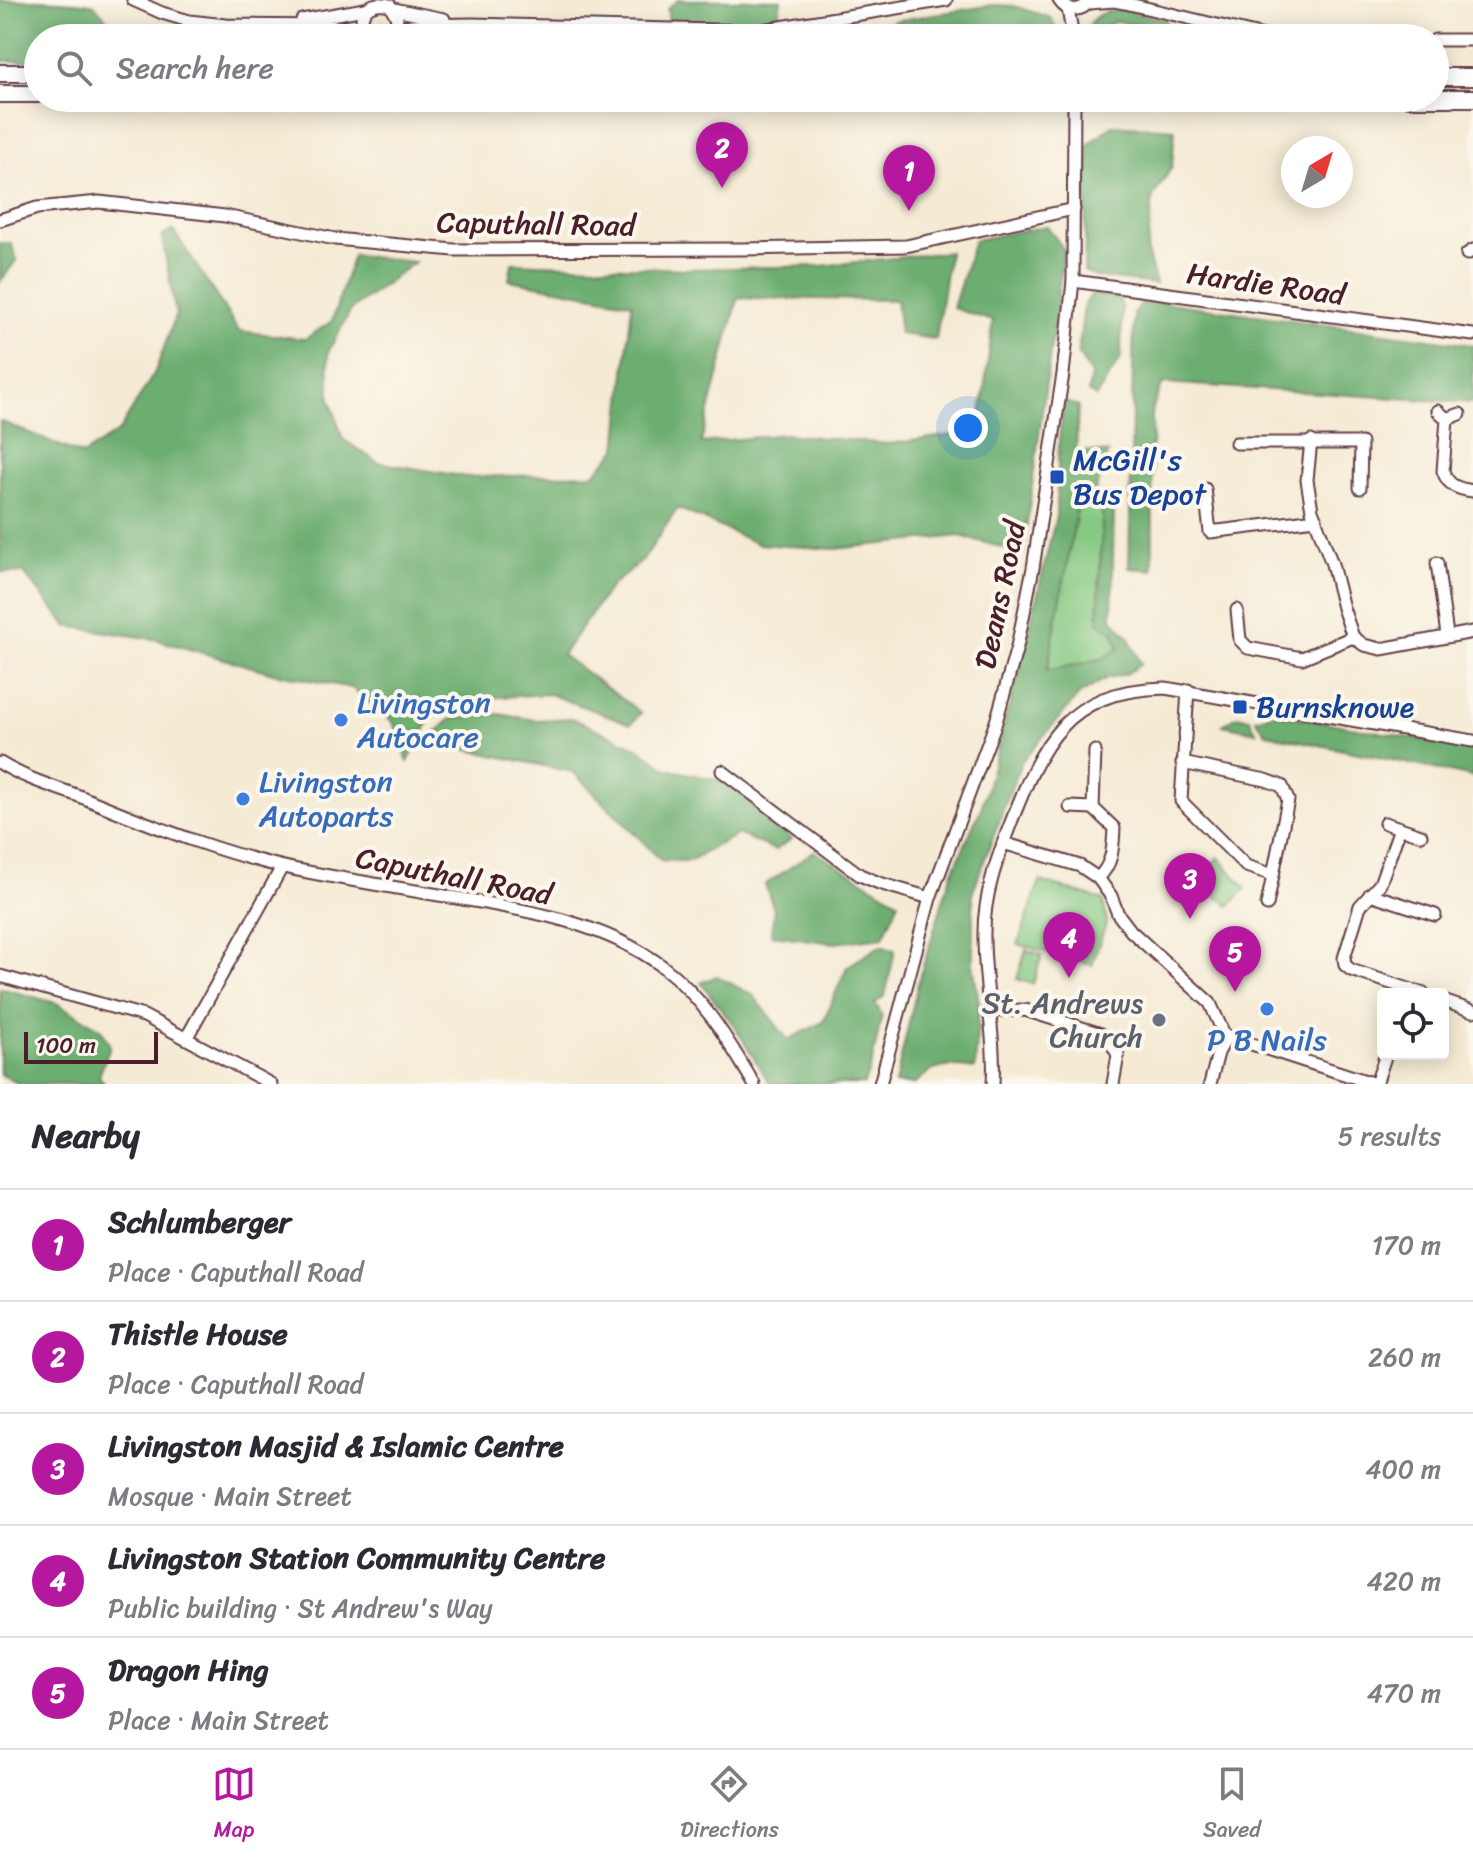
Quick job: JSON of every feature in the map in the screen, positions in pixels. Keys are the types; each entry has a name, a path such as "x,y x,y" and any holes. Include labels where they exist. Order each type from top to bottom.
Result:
{"highway":[{"path":"0,73 24,73"},
{"path":"1449,77 1473,77"},
{"path":"0,94 24,94"},
{"path":"1449,98 1473,98"}],"street":[{"path":"133,0 189,21 217,24"},
{"path":"799,24 946,0"},
{"path":"1074,24 1077,4 1119,1 1214,24"},
{"path":"362,24 365,9 379,2 394,9 473,24"},
{"path":"278,24 365,9"},
{"path":"394,9 396,24"},
{"path":"1449,40 1473,40"},
{"name":"Deans Road","path":"880,1084 930,898 996,722 1017,647 1045,496 1073,281 1074,112"},
{"name":"Caputhall Road","path":"0,220 37,208 99,202 225,216 335,239 454,250 739,249 906,246 1074,209"},
{"name":"Hardie Road","path":"1073,281 1473,335"},
{"path":"1460,414 1443,415 1443,471 1445,478 1455,487 1473,491"},
{"path":"1311,441 1307,480 1312,510 1332,564 1353,637 1364,645 1381,649 1473,632"},
{"path":"1236,443 1361,443 1360,488"},
{"path":"1205,489 1210,532 1316,519"},
{"path":"1437,563 1447,635"},
{"path":"1237,610 1240,640 1248,648 1302,658 1353,637"},
{"path":"993,1084 983,928 988,892 1003,843 1044,748 1061,727 1080,711 1097,700 1139,688 1188,690 1473,741"},
{"path":"1188,690 1181,801 1246,866 1273,875"},
{"path":"1093,808 1091,772 1095,751"},
{"name":"Caputhall Road","path":"0,763 17,773 107,807 282,867 480,902 604,933 660,964 705,1006 754,1084"},
{"path":"1182,763 1282,786 1288,800 1267,905"},
{"path":"722,771 860,875 930,898"},
{"path":"1070,807 1093,808 1114,828 1113,851 1106,870 1098,878"},
{"path":"1385,823 1421,835"},
{"path":"1398,988 1351,970 1345,965 1344,958 1360,906 1380,884 1400,828"},
{"path":"1003,843 1080,866 1098,878 1131,931 1210,1003 1227,1036 1375,1084 1384,1060"},
{"path":"187,1037 282,867"},
{"path":"1370,894 1435,915"},
{"path":"0,976 144,1016 271,1084"},
{"path":"1449,1003 1473,1011"},
{"path":"988,1011 1025,1010 1101,1034 1118,1055 1113,1084"},
{"path":"1210,1084 1218,1053 1227,1036"}],"green space":[{"path":"0,0 94,5 111,24 24,24 24,61 0,61"},
{"path":"678,0 781,0 778,21 669,21 667,9"},
{"path":"993,5 1014,6 1051,18 1054,24 890,24"},
{"path":"1125,10 1166,20 1166,24 1116,21 1090,24 1106,12"},
{"path":"1112,125 1175,129 1172,167 1153,197 1147,251 1156,284 1095,277 1084,271 1088,145"},
{"path":"1047,226 1064,250 1023,553 960,536 834,549 758,544 678,508 642,561 611,586 562,655 641,713 631,724 549,694 470,699 430,719 408,762 393,722 352,688 273,673 154,639 67,626 24,573 0,572 0,421 83,455 119,431 155,372 176,315 162,237 173,230 239,331 305,339 332,321 353,255 415,262 351,310 328,352 330,399 343,439 377,462 467,477 594,474 617,449 632,303 509,280 512,263 685,269 821,266 949,252 936,339 900,334 896,300 738,298 701,443 785,434 889,444 979,431 993,321 953,308 974,240"},
{"path":"0,243 11,243 17,259 0,282"},
{"path":"1092,294 1119,298 1122,308 1121,358 1096,397 1088,392 1091,374 1078,354 1084,305"},
{"path":"1146,300 1473,345 1473,403 1163,383 1152,410 1153,570 1129,568 1134,313"},
{"path":"1064,402 1078,406 1076,451 1108,453 1094,495 1080,494 1047,671 1102,659 1119,648 1113,631 1098,622 1103,496 1114,505 1112,619 1128,636 1141,664 1126,674 1107,678 1079,695 1021,762 973,891 973,964 979,1003 975,1069 935,1069 915,1084 895,1084 918,983 950,878 982,806 1023,655 1056,516"},
{"path":"1080,494 1103,496 1098,622 1113,631 1119,648 1102,659 1047,671"},
{"path":"1274,713 1473,749 1473,777 1267,734 1256,719"},
{"path":"498,714 537,720 572,718 641,749 667,769 727,782 792,839 775,850 738,834 689,861 662,861 573,772 426,741 451,719"},
{"path":"1237,716 1250,719 1257,732 1223,725"},
{"path":"814,851 899,902 883,937 834,943 771,935 774,909 765,885"},
{"path":"1218,857 1246,888 1229,906 1198,881"},
{"path":"1040,881 1103,900 1107,921 1092,965 1018,944"},
{"path":"881,945 895,950 885,996 875,1003 882,1015 864,1084 770,1084 735,1027 701,983 717,976 754,996 788,1040 823,1022 847,967"},
{"path":"1026,950 1042,955 1033,984 1017,979"},
{"path":"0,988 56,1003 101,1029 110,1046 99,1076 105,1084 19,1084 0,1074"}],"place":[{"name":"Thistle House","path":"722,188"},
{"name":"Schlumberger","path":"909,211"},
{"name":"McGill's Bus Depot","path":"1057,477"},
{"name":"Burnsknowe","path":"1240,707"},
{"name":"Livingston Autocare","path":"341,720"},
{"name":"Livingston Autoparts","path":"243,799"},
{"name":"Livingston Masjid & Islamic Centre","path":"1190,919"},
{"name":"Livingston Station Community Centre","path":"1069,978"},
{"name":"Dragon Hing","path":"1235,992"},
{"name":"P B Nails","path":"1267,1009"},
{"name":"St. Andrews Church","path":"1159,1020"}]}
